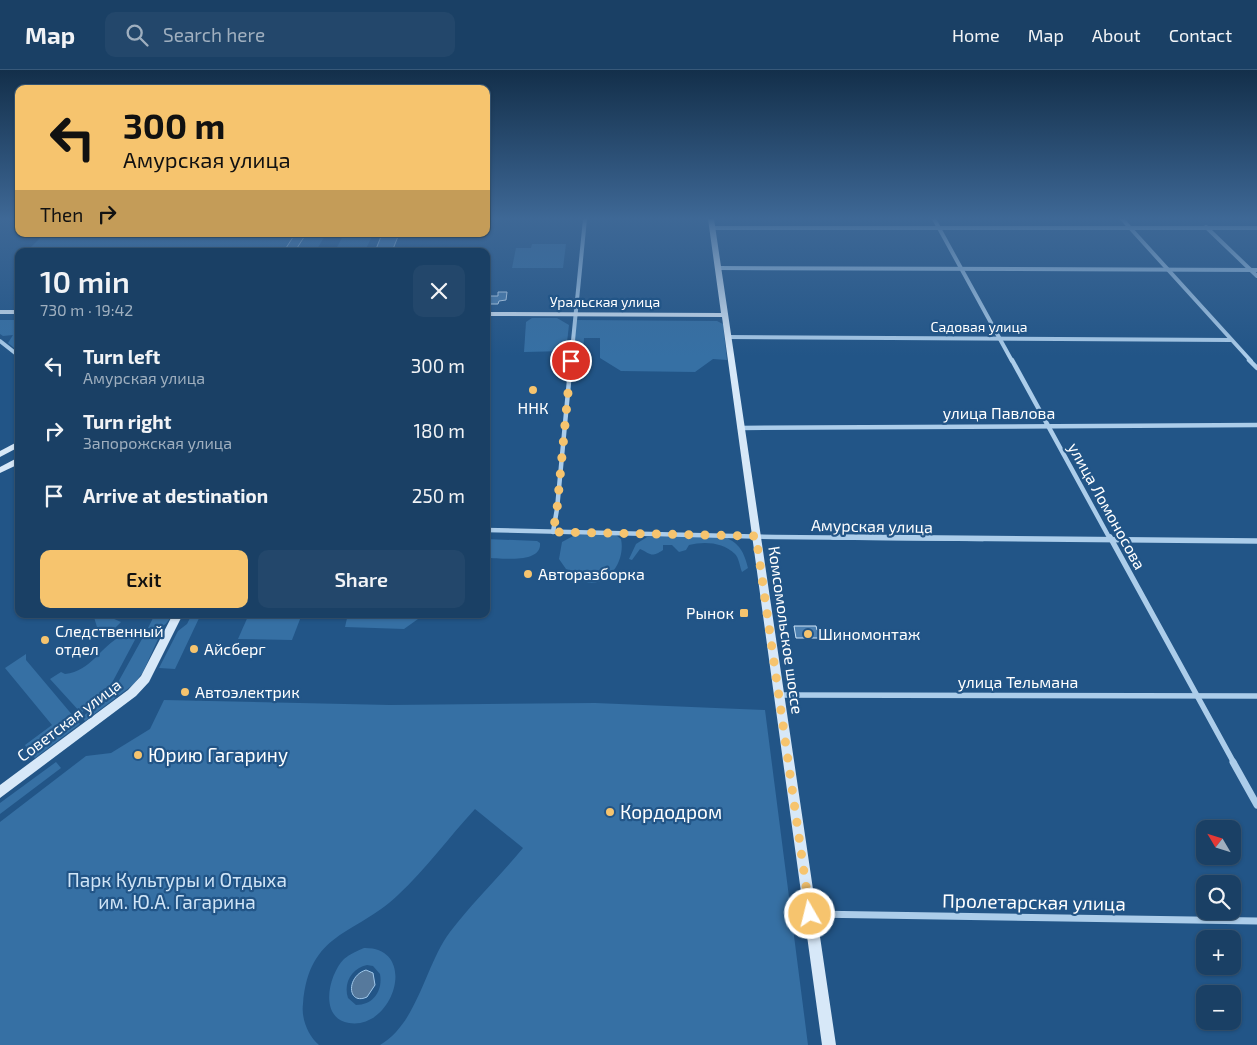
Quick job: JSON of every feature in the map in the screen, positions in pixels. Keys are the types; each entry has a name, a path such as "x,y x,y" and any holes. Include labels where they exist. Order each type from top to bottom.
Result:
{"main road":[{"name":"Комсомольское шоссе","path":"717,264 830,1045"},
{"path":"0,312 15,312"},
{"name":"Уральская улица","path":"490,314 724,315"},
{"path":"0,454 15,446"},
{"path":"0,470 15,462"},
{"name":"Советская улица","path":"0,792 132,693 146,679 176,618"}],"street":[{"path":"553,532 557,509 580,264"},
{"name":"улица Ломоносова","path":"958,264 1257,805"},
{"path":"1163,264 1257,368"},
{"path":"1245,264 1257,276"},
{"path":"717,268 1257,270"},
{"name":"Садовая улица","path":"727,337 1232,340"},
{"path":"0,341 15,353"},
{"name":"улица Павлова","path":"740,428 1257,425"},
{"name":"Амурская улица","path":"490,530 756,536 1257,541"},
{"name":"улица Тельмана","path":"779,695 1257,696"},
{"name":"Пролетарская улица","path":"810,914 1257,921"}],"green space":[{"path":"513,264 563,264 563,268 512,268"},
{"path":"532,318 557,318 569,325 566,351 524,352 526,322"},
{"path":"0,320 15,320 15,349 8,343 13,335 3,336 0,334"},
{"path":"576,320 717,321 723,324 727,360 713,359 695,372 621,371 600,358 600,338 584,338 583,356 573,356"},
{"path":"575,535 616,535 621,539 621,556 613,572 600,581 592,583 583,581 580,574 566,569 559,559 562,542"},
{"path":"647,537 725,537 741,549 748,568 742,572 735,554 725,547 707,543 689,545 686,550 679,552 672,545 663,545 663,550 653,555 640,549 632,560 629,559 636,544"},
{"path":"490,539 537,541 540,543 539,550 535,554 528,557 490,558"},
{"path":"94,618 112,618 121,622 115,628 105,632 97,627"},
{"path":"153,618 170,618 163,626 148,628"},
{"path":"190,618 199,618 175,669 159,668 178,631 187,624"},
{"path":"247,618 300,618 292,640 238,639"},
{"path":"347,618 419,618 404,629 345,627"},
{"path":"123,635 128,638 137,636 106,694 81,713 50,679 61,672 65,674 74,672 89,664"},
{"path":"142,639 158,639 143,672 134,684 85,721 82,717 111,695"},
{"path":"26,654 26,660 74,717 29,751 25,745 52,725 5,668"},
{"name":"Парк Культуры и Отдыха им. Ю.А. Гагарина","path":"164,700 390,705 595,703 765,710 808,1045 380,1045 393,1035 403,1023 420,993 441,945 450,932 523,848 475,809 418,875 398,895 382,908 337,937 324,948 314,962 307,980 303,1009 304,1021 309,1032 319,1045 0,1045 0,822 86,756 111,753 150,729"},
{"path":"77,720 80,724 35,758 31,754"},
{"path":"56,762 61,768 0,814 0,803"},
{"path":"364,948 381,951 391,960 395,973 394,988 388,1002 378,1014 365,1022 349,1023 339,1019 333,1013 329,995 331,985 334,975 344,959","holes":["367,965 373,966 380,974 381,980 376,996 368,1002 356,1005 348,998 347,987 350,977 357,969"]}],"shaded area":[{"path":"366,970 373,973 375,985 367,997 360,999 353,994 352,984 359,973"}],"building":[{"path":"498,292 507,292 506,300 499,301 498,304 490,304 490,296 498,296"},
{"name":"Шиномонтаж","path":"794,626 816,626 817,630 820,630 822,638 796,638"}],"place":[{"name":"ННК","path":"533,390"},
{"name":"Авторазборка","path":"528,574"},
{"name":"Рынок","path":"744,613"},
{"name":"Шиномонтаж","path":"808,634"},
{"name":"Следственный отдел","path":"45,640"},
{"name":"Айсберг","path":"194,649"},
{"name":"Автоэлектрик","path":"185,692"},
{"name":"Юрию Гагарину","path":"138,755"},
{"name":"Кордодром","path":"610,812"}],"route":[{"path":"571,361 557,509 553,532 756,536 810,914"}]}
